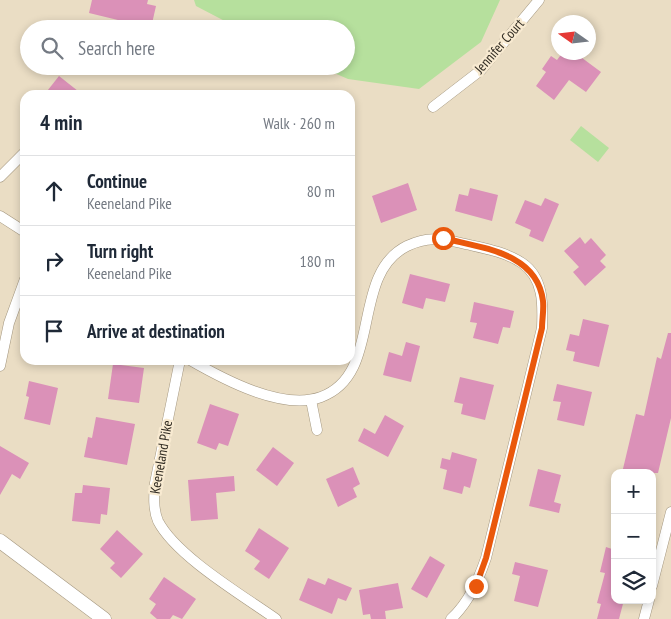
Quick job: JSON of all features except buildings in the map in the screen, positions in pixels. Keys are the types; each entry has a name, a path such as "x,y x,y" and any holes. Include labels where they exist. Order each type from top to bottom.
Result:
{"main road":[{"path":"0,541 104,619"}],"street":[{"name":"Jennifer Court","path":"433,107 481,70 539,0"},
{"path":"0,177 20,157"},
{"path":"0,216 20,229"},
{"path":"355,363 380,272 389,258 421,239 443,238 513,257 526,266 538,284 543,301 542,328 486,558 476,586 460,611 451,619"},
{"path":"0,366 9,322 20,292"},
{"name":"Keeneland Pike","path":"179,365 154,483 153,503 158,519 167,535 179,549 276,619"},
{"path":"199,365 220,377 251,390 280,397 311,400 323,396 349,375 354,365"},
{"path":"311,400 317,430"},
{"path":"656,570 671,512"},
{"path":"644,619 648,604"}],"green space":[{"path":"194,0 500,0 481,42 419,89 348,79 339,75 355,75 355,20 223,20 196,6"},
{"path":"581,126 609,148 598,162 570,140"}],"route":[{"path":"443,238 513,257 526,266 538,284 543,301 542,328 486,558 476,586"}]}
